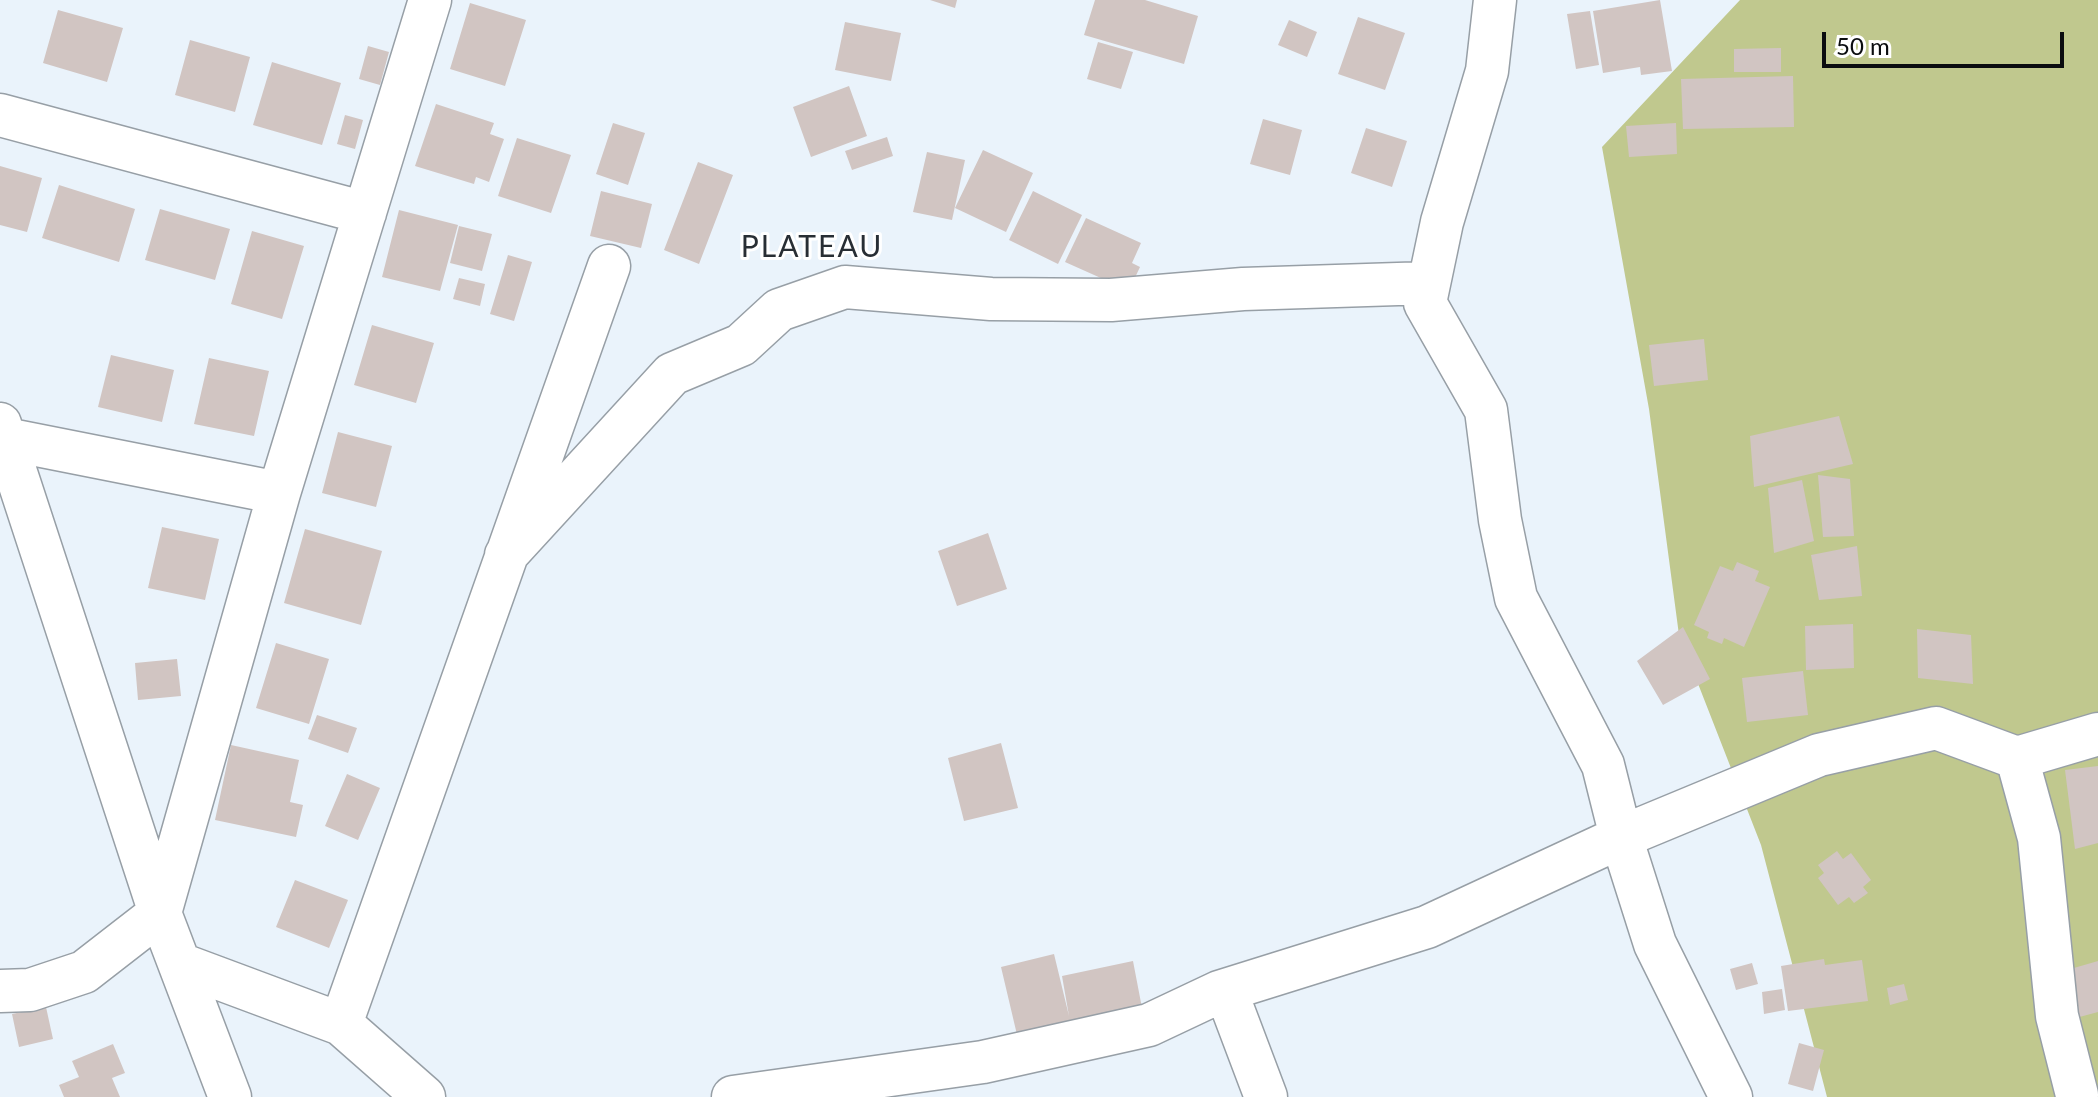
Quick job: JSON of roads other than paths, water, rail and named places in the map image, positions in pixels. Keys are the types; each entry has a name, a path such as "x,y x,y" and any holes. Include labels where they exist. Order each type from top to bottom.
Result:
{"street":[{"path":"0,991 30,990 84,972 160,913 279,493 430,0"},
{"path":"1495,0 1487,71 1442,222 1425,303 1486,410 1500,520 1516,598 1603,765 1621,837 1655,944 1731,1097"},
{"path":"0,115 365,213"},
{"path":"341,1024 609,266"},
{"path":"506,555 672,374 741,345 779,310 845,287 991,299 1111,300 1243,289 1429,283"},
{"path":"3,432 279,493"},
{"path":"3,432 160,913 230,1097"},
{"path":"733,1097 954,1082 983,1062 1149,1025 1226,991 1427,927 1621,837 1819,755 1936,728 2017,758 2098,734"},
{"path":"2017,758 2039,838 2057,1016 2077,1095"},
{"path":"180,964 341,1024 424,1097"},
{"path":"1226,991 1266,1097"}],"district":[{"name":"PLATEAU","path":"812,247"}]}
